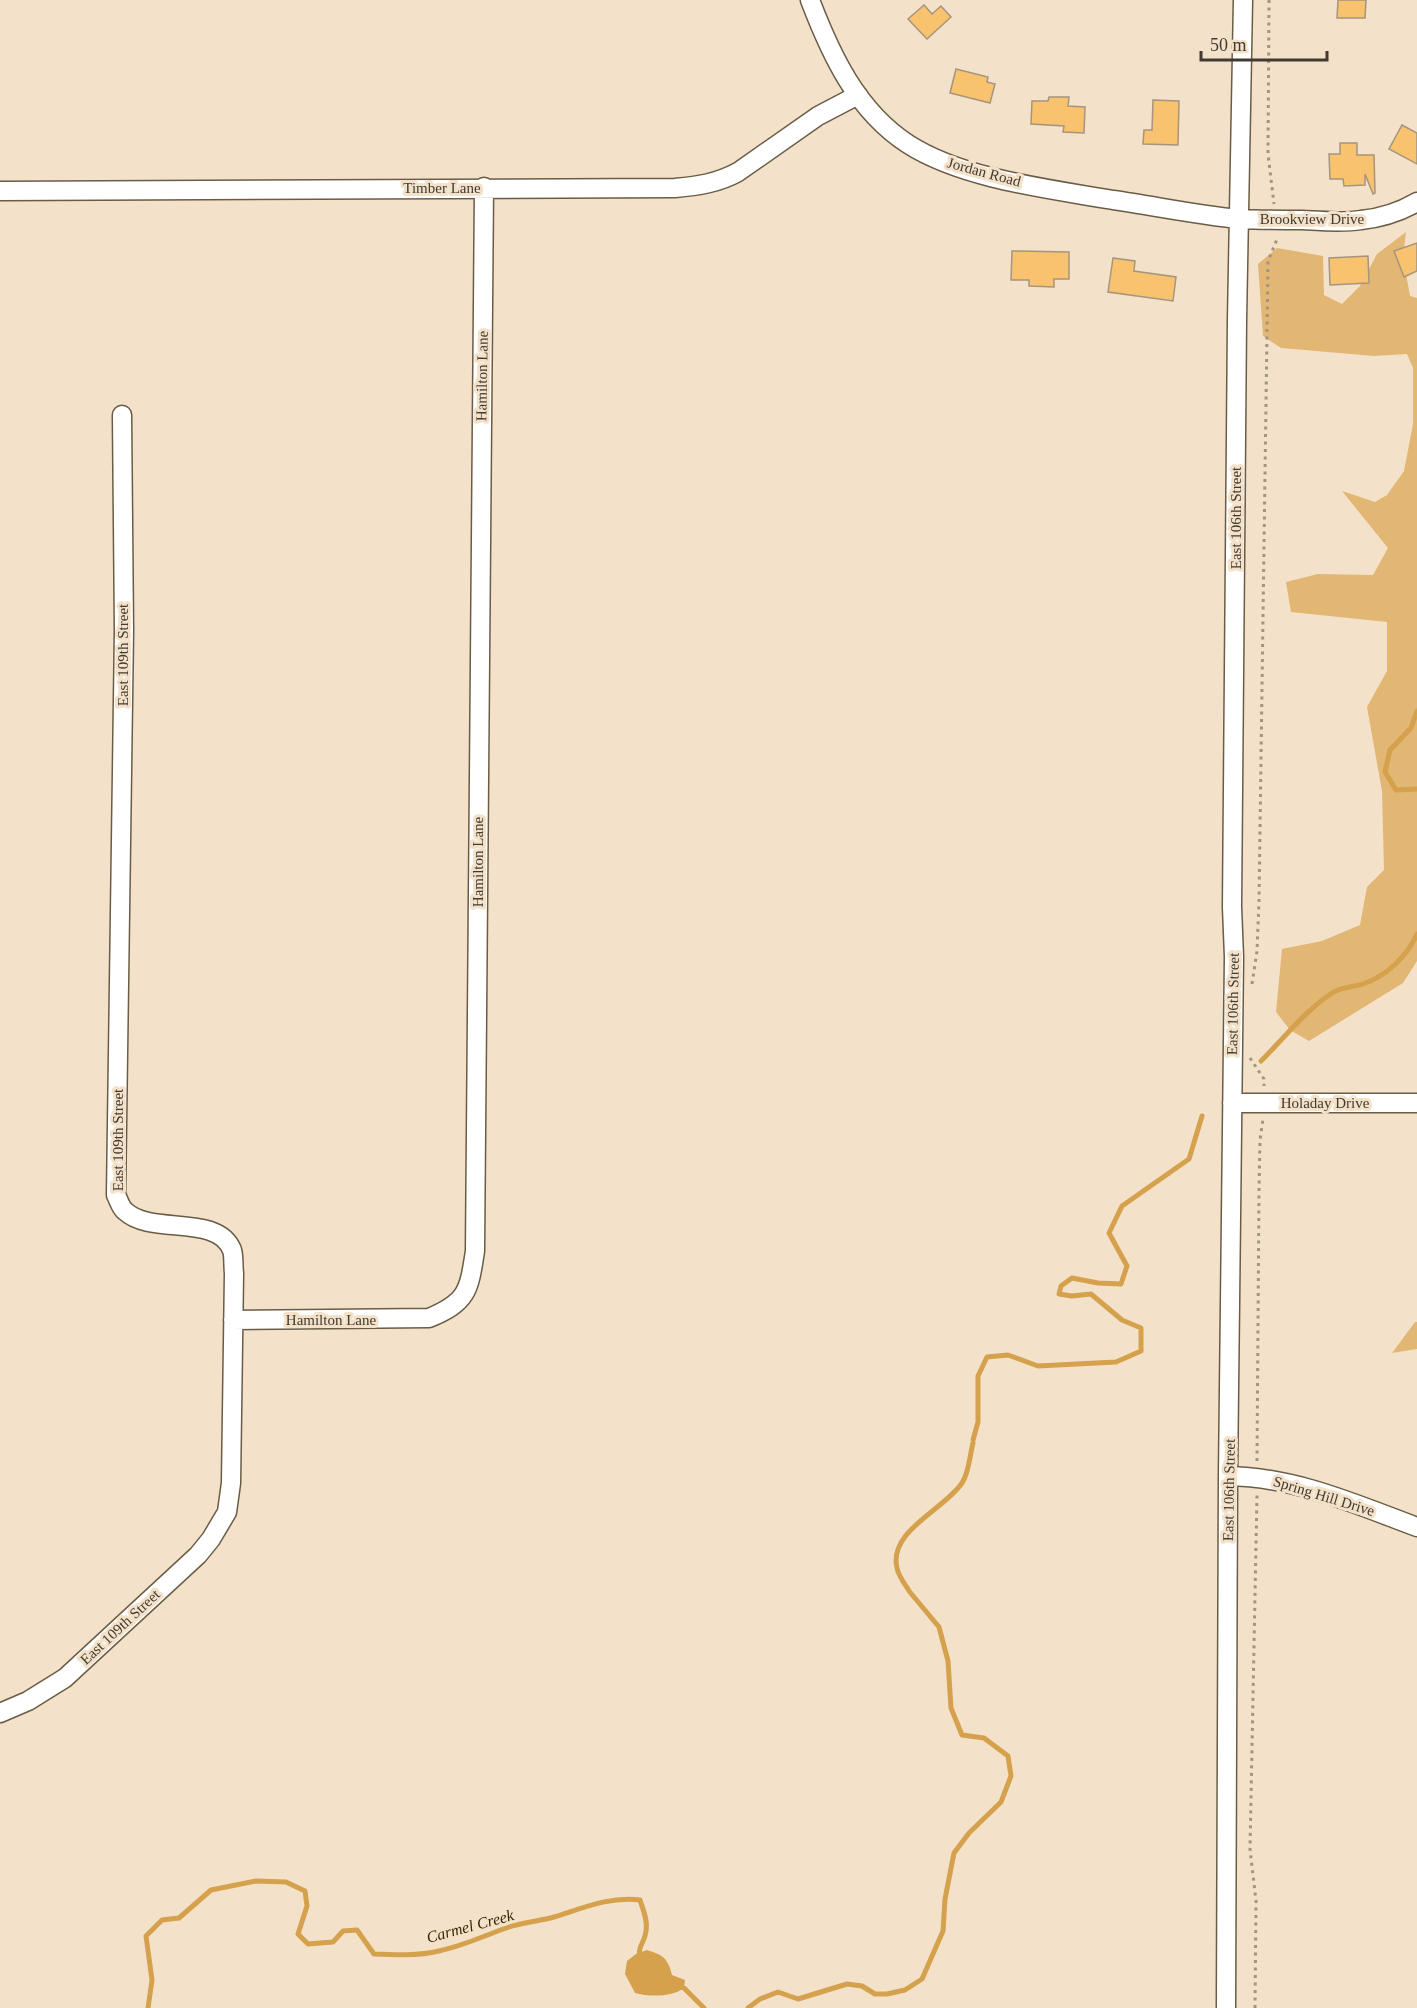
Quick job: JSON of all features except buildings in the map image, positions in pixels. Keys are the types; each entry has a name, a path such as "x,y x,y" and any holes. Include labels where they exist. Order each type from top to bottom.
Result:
{"street":[{"name":"Jordan Road","path":"810,0 835,59 858,95 880,120 909,144 934,158 959,168 1016,182 1239,219"},
{"name":"East 106th Street","path":"1226,2008 1228,1476 1234,957 1232,907 1243,0"},
{"name":"Timber Lane","path":"0,191 675,188 701,186 738,172 818,116 858,95"},
{"name":"Hamilton Lane","path":"233,1320 429,1318 448,1310 461,1300 470,1283 475,1251 484,188"},
{"name":"Brookview Drive","path":"1239,219 1361,220 1386,216 1417,202"},
{"name":"East 109th Street","path":"0,1713 28,1701 65,1678 198,1555 211,1539 227,1512 231,1483 232,1250 211,1230 144,1222 131,1216 123,1209 116,1195 124,630 122,415"},
{"name":"Holaday Drive","path":"1232,1103 1417,1103"},
{"name":"Spring Hill Drive","path":"1228,1476 1257,1477 1316,1490 1417,1527"}],"path":[{"path":"1251,993 1257,951 1258,911 1267,272 1268,261 1278,237 1268,154 1269,0"},
{"path":"1246,1053 1264,1079 1265,1103 1260,1140 1258,1190 1257,1477 1250,1849 1256,1901 1255,2008"}],"shaded area":[{"path":"1406,232 1403,257 1410,296 1417,298 1417,961 1403,983 1309,1041 1290,1030 1276,1012 1282,949 1322,941 1360,925 1367,887 1384,870 1382,791 1367,707 1387,671 1387,622 1291,612 1286,582 1318,574 1373,575 1388,548 1342,491 1375,502 1387,495 1404,471 1413,424 1413,368 1407,354 1374,356 1281,348 1263,336 1258,264 1277,248 1323,256 1324,295 1342,304 1360,286 1377,254"},
{"path":"1417,1322 1417,1349 1392,1353"},
{"path":"647,1950 664,1958 672,1975 685,1980 684,1988 674,1993 661,1995 635,1993 625,1974 627,1961"}],"waterway":[{"name":"Carmel Creek","path":"1417,711 1411,728 1390,750 1385,772 1396,790 1417,789"},
{"name":"Carmel Creek","path":"1261,1061 1322,1000 1343,988 1372,980 1388,970 1408,950 1417,934"},
{"name":"Carmel Creek","path":"973,1440 978,1422 978,1376 987,1357 1008,1355 1038,1366 1116,1362 1141,1351 1141,1328 1122,1320 1091,1294 1072,1296 1059,1294 1061,1286 1072,1278 1098,1283 1121,1284 1127,1266 1109,1233 1122,1206 1189,1159 1202,1116"},
{"name":"Carmel Creek","path":"908,1589 897,1568 896,1555 901,1543 919,1522 954,1493 962,1483 968,1469 973,1443"},
{"name":"Carmel Creek","path":"748,2008 760,1999 778,1992 798,1999 847,1984 862,1986 875,1994 887,1994 905,1990 922,1979 943,1931 945,1899 954,1853 969,1833 1001,1802 1011,1776 1008,1756 984,1738 962,1735 951,1708 948,1661 939,1627 909,1591"},
{"name":"Carmel Creek","path":"148,2008 152,1980 146,1936 162,1920 179,1918 211,1890 256,1881 286,1882 305,1891 307,1906 298,1934 308,1944 333,1942 343,1931 357,1930 374,1954 431,1953 509,1927 597,1904 618,1900 640,1900 646,1927 640,1960"},
{"name":"Carmel Creek","path":"679,1986 684,1988 704,2008"}]}
